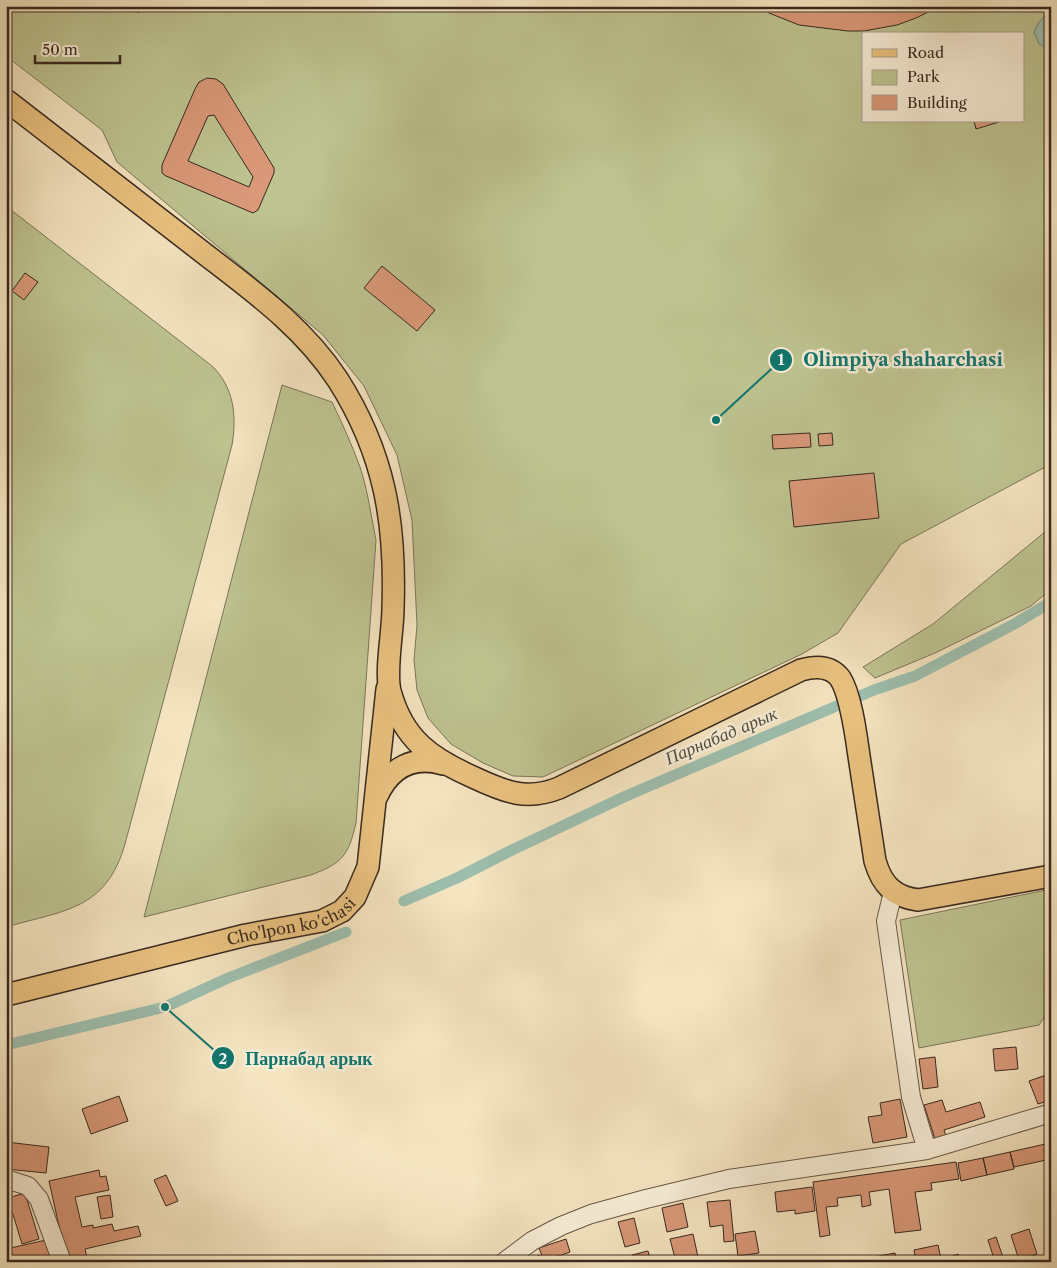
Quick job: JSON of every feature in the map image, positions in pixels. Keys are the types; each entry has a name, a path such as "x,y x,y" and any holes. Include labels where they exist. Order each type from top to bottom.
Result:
{"main road":[{"name":"Cho'lpon ko'chasi","path":"6,100 278,311 320,355 354,408 377,462 391,518 394,573 393,631 370,853 365,878 355,897 348,905 336,915 322,921 246,935 6,994"},
{"path":"376,801 386,781 394,772 413,762 424,761 448,766 509,792 523,794 546,792 577,779 801,670 818,666 827,668 840,678 845,690 853,717 875,862 881,878 892,892 918,900 1051,876"},
{"path":"388,677 394,704 407,729 425,750 448,766"}],"street":[{"path":"892,892 886,921 911,1097 927,1150"},
{"path":"504,1262 532,1241 560,1226 591,1214 646,1198 729,1179 927,1150 1051,1113"},
{"path":"6,1179 28,1186 39,1198 62,1262"}],"green space":[{"path":"6,6 1051,6 1051,464 901,544 838,633 802,654 543,777 513,776 483,763 451,744 428,718 417,690 414,660 417,625 412,520 397,455 364,386 323,335 117,162 102,130 6,56"},
{"path":"6,206 212,366 225,383 229,393 234,413 234,423 232,445 125,844 117,866 107,882 95,895 80,904 65,911 6,927"},
{"path":"282,385 332,402 360,467 376,540 356,823 353,835 346,851 337,862 311,875 144,917"},
{"path":"1051,527 1051,589 1031,606 935,653 875,678 863,667 933,624"},
{"path":"1051,889 1051,1007 1039,1025 919,1048 900,920"}],"shaded area":[{"path":"1051,10 1051,50 1039,44 1034,32 1039,22"}],"building":[{"path":"133,6 147,6 138,13"},
{"path":"758,6 940,6 897,25 864,31 848,31 799,25 769,13"},
{"path":"207,78 216,79 223,84 274,168 274,173 258,210 253,213 162,173 162,165 199,82","holes":["214,115 253,177 249,187 188,161 208,116"]},
{"path":"974,122 999,122 976,129"},
{"path":"382,266 435,310 417,331 364,288"},
{"path":"25,273 38,282 24,300 12,291"},
{"path":"810,433 811,447 773,449 772,435"},
{"path":"832,433 833,445 819,446 818,434"},
{"path":"874,473 879,518 794,527 789,481"},
{"path":"1016,1047 1018,1069 995,1071 993,1049"},
{"path":"935,1057 938,1087 923,1089 919,1059"},
{"path":"1049,1074 1051,1079 1051,1100 1038,1104 1029,1081"},
{"path":"119,1096 128,1121 91,1134 82,1109"},
{"path":"900,1099 907,1137 873,1143 868,1117 882,1115 880,1103"},
{"path":"942,1100 946,1112 980,1102 985,1117 944,1130 946,1136 935,1139 924,1105"},
{"path":"6,1142 49,1147 46,1173 6,1169"},
{"path":"1050,1143 1051,1159 1014,1167 1010,1152"},
{"path":"1010,1152 1014,1169 987,1175 983,1158"},
{"path":"983,1158 987,1175 961,1181 958,1163"},
{"path":"956,1162 959,1179 931,1183 932,1190 915,1192 921,1230 895,1233 889,1189 869,1192 871,1205 862,1207 861,1195 837,1198 838,1206 826,1207 830,1235 820,1237 813,1182"},
{"path":"99,1170 100,1177 106,1176 109,1190 75,1197 82,1227 93,1225 93,1228 112,1224 114,1231 138,1226 141,1236 85,1249 88,1262 67,1262 49,1181"},
{"path":"166,1175 178,1201 166,1206 154,1180"},
{"path":"812,1187 815,1211 795,1214 795,1210 777,1212 775,1192"},
{"path":"25,1193 39,1239 22,1244 8,1198"},
{"path":"110,1195 113,1217 101,1219 97,1197"},
{"path":"730,1200 734,1241 724,1242 723,1225 710,1227 707,1202"},
{"path":"683,1203 688,1227 667,1232 662,1208"},
{"path":"634,1218 640,1243 625,1247 618,1222"},
{"path":"1029,1229 1037,1254 1019,1260 1011,1235"},
{"path":"755,1231 759,1253 738,1256 735,1234"},
{"path":"693,1234 698,1257 676,1262 670,1239"},
{"path":"996,1237 1004,1260 998,1262 995,1262 988,1240"},
{"path":"566,1239 570,1252 544,1261 539,1248"},
{"path":"46,1240 51,1262 6,1262 6,1249"},
{"path":"938,1245 941,1259 916,1262 914,1250"},
{"path":"648,1251 651,1262 634,1262 632,1255"},
{"path":"895,1253 897,1262 869,1262 868,1258"},
{"path":"958,1254 960,1262 948,1262 947,1258"},
{"path":"539,1255 543,1262 527,1262"}],"waterway":[{"name":"Парнабад арык","path":"404,901 457,878 626,796 874,690 915,676 1016,623 1051,602"},
{"name":"Парнабад арык","path":"6,1045 165,1007 228,978 346,932"}],"place":[{"name":"Olimpiya shaharchasi","path":"716,420"},
{"name":"Парнабад арык","path":"165,1007"}]}
